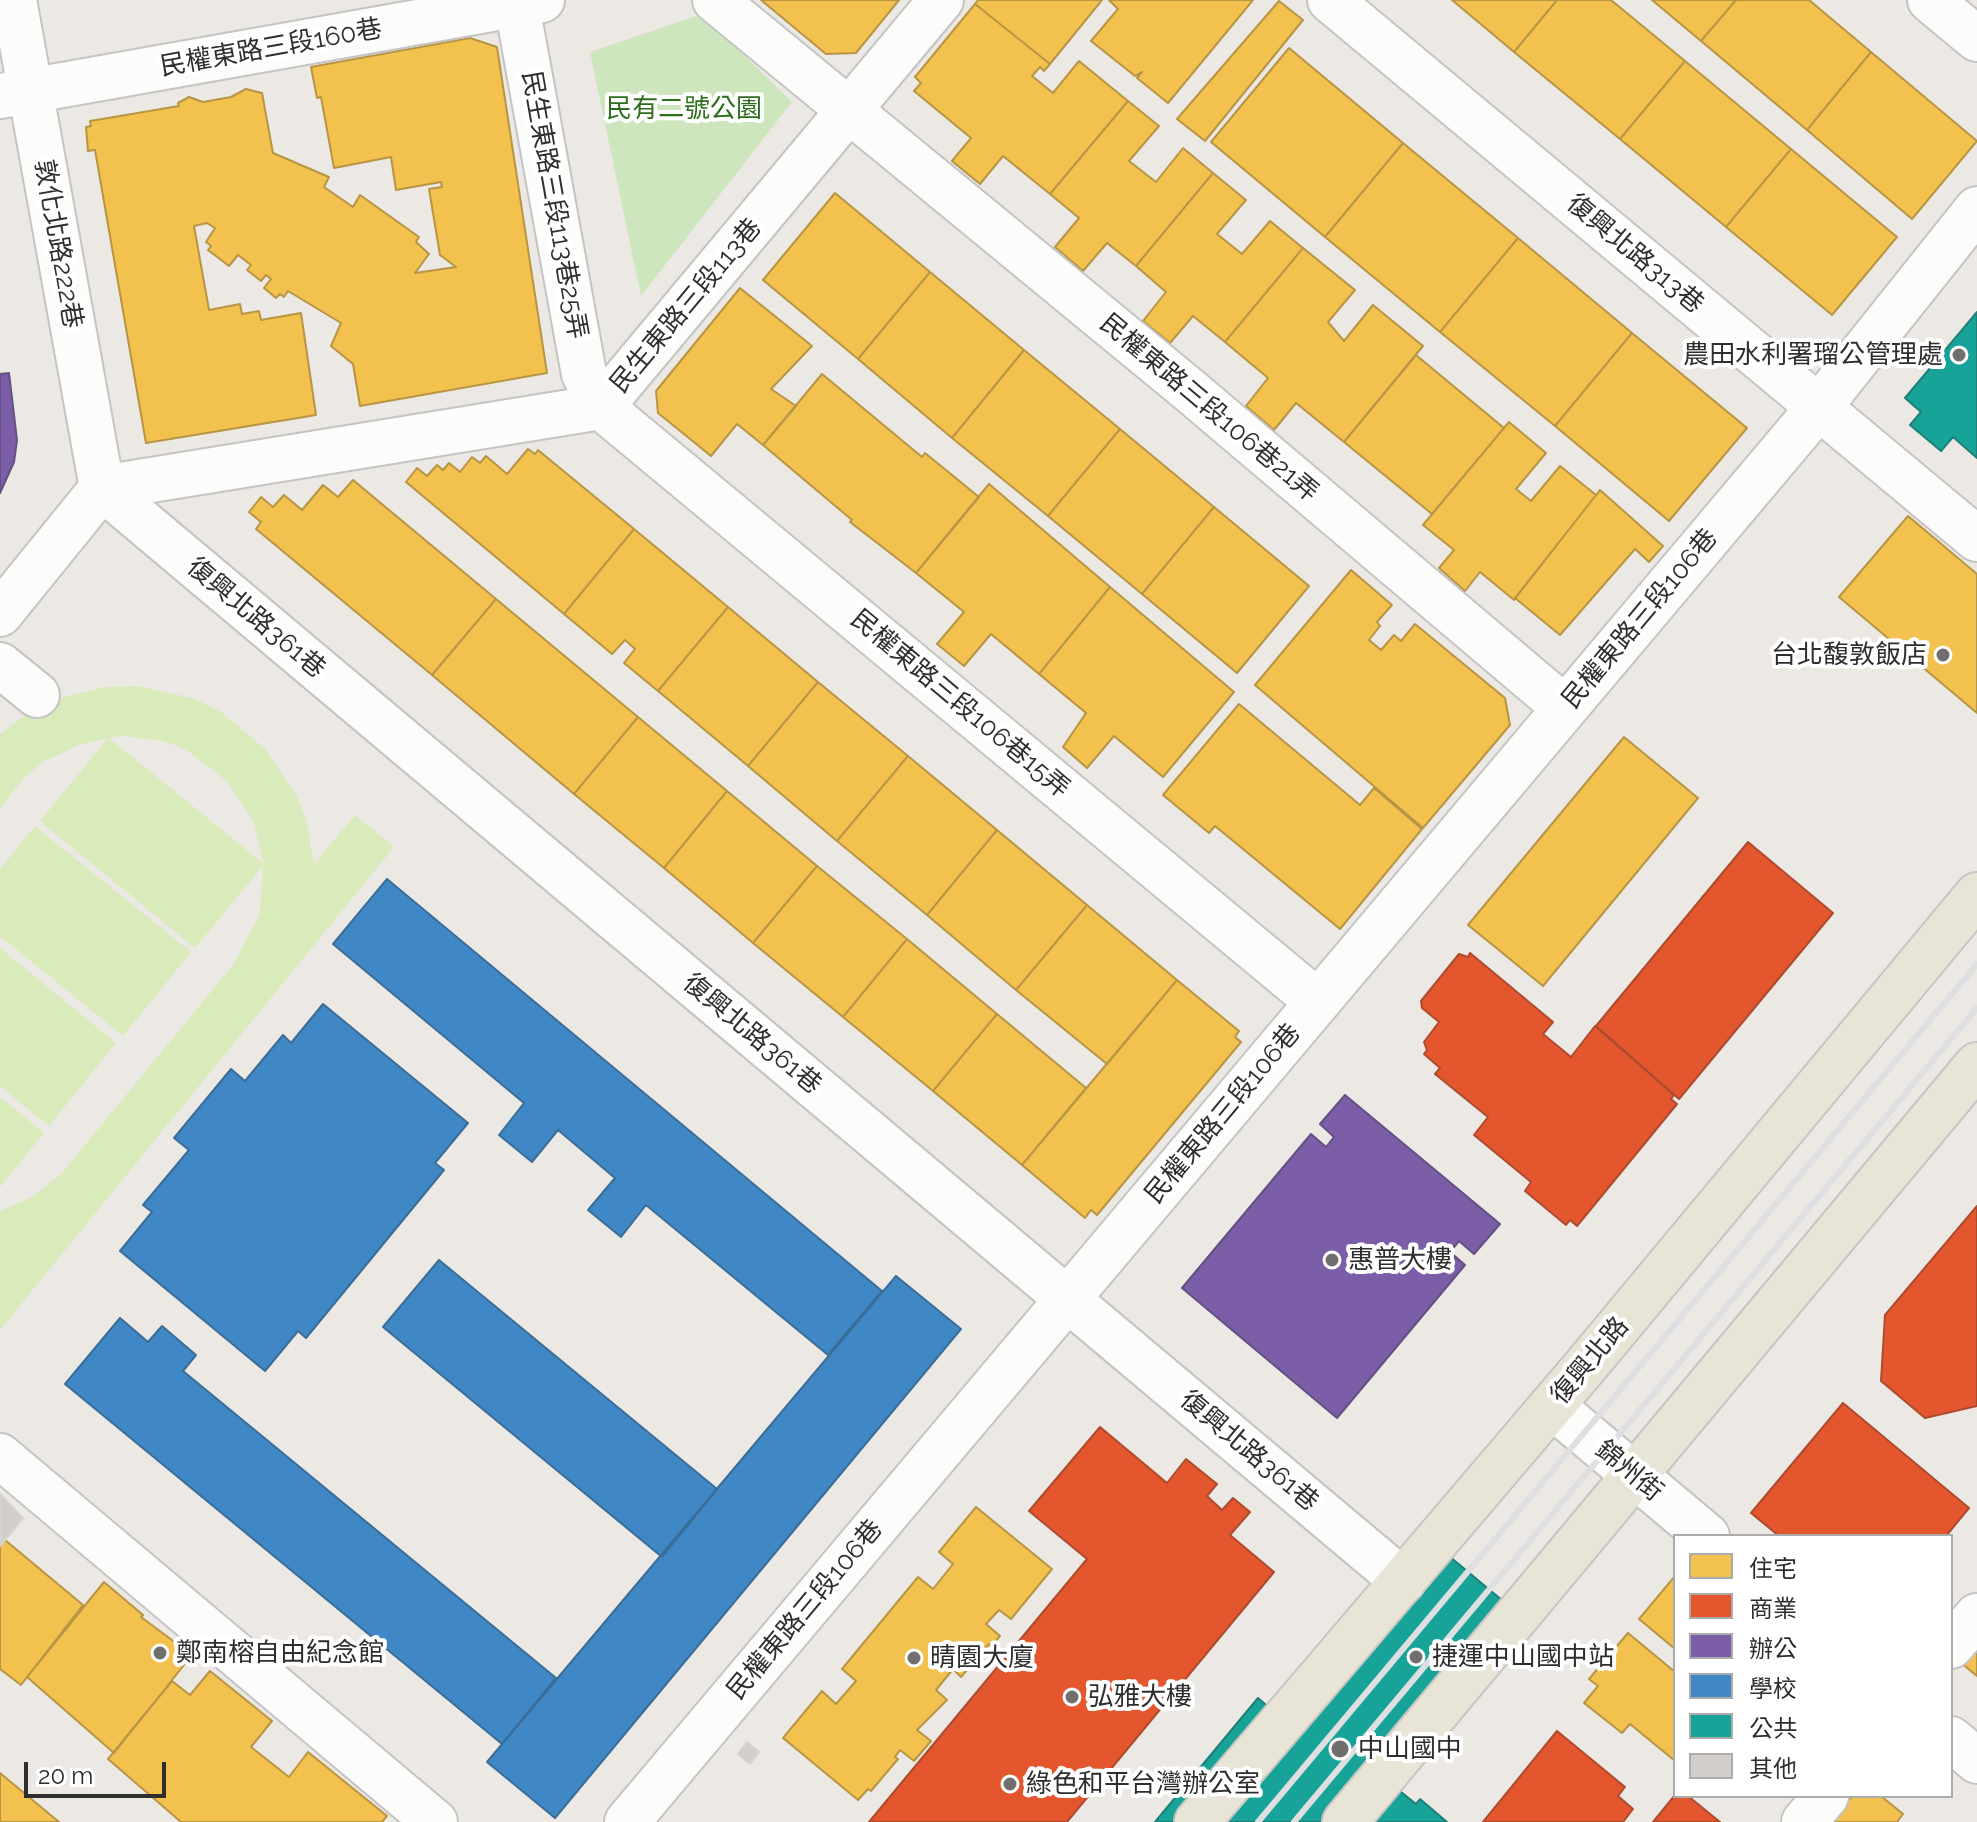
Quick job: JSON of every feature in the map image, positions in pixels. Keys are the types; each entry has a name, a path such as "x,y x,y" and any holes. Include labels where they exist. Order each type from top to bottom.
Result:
{"main road":[{"name":"復興北路","path":"1197,1822 1552,1406 1977,895"},
{"path":"1345,1822 1977,1065"}],"street":[{"name":"敦化北路222巷","path":"14,0 15,93 102,488"},
{"path":"715,0 849,111"},
{"name":"民生東路三段113巷","path":"102,488 601,407 941,0"},
{"name":"復興北路313巷","path":"1330,0 1977,539"},
{"path":"1930,0 1977,39"},
{"name":"民權東路三段160巷","path":"15,93 525,1"},
{"name":"民生東路三段113巷25弄","path":"525,1 584,374 601,407"},
{"name":"民權東路三段106巷21弄","path":"849,111 1188,389 1565,708"},
{"name":"民權東路三段106巷","path":"627,1822 1819,407 1977,209"},
{"name":"民權東路三段106巷15弄","path":"601,407 1318,1002"},
{"path":"0,614 102,488"},
{"name":"復興北路361巷","path":"102,488 1403,1581"},
{"path":"0,665 37,695"},
{"name":"錦州街","path":"1552,1406 1705,1534"},
{"path":"0,1456 435,1822"},
{"path":"1953,1644 1977,1616"},
{"path":"1953,1741 1977,1761"},
{"path":"1804,1822 1824,1798"}],"green space":[{"name":"民有二號公園","path":"702,14 792,102 641,296 590,52"},
{"path":"139,686 195,699 221,712 265,749 296,795 306,819 314,864 355,815 394,847 0,1330 0,1211 31,1198 62,1173 233,965 260,914 263,866 195,948 40,821 108,738 79,745 43,762 24,778 0,808 0,734 26,715 63,697 107,687","holes":["126,736 163,741 185,749 227,781 253,820 264,864 109,738"]},
{"path":"35,826 191,952 123,1036 0,936 0,869"},
{"path":"0,948 116,1043 49,1126 0,1086"},
{"path":"0,1097 44,1133 0,1187"}],"building: 住宅":[{"path":"761,0 899,0 856,53 826,54"},
{"path":"978,0 1102,0 1050,64 975,4"},
{"path":"1109,0 1253,0 1168,103 1137,78 1142,72 1135,76 1091,41 1118,9"},
{"path":"1452,0 1557,0 1514,52"},
{"path":"1557,0 1611,0 1685,61 1620,139 1514,52"},
{"path":"1652,0 1736,0 1701,41"},
{"path":"1736,0 1809,0 1871,52 1807,130 1701,41"},
{"path":"1279,1 1303,20 1205,141 1177,119"},
{"path":"975,4 1050,64 1044,71 1040,67 1032,76 1053,93 1079,61 1128,101 1050,194 1003,156 980,184 952,161 971,138 914,91 921,83 915,77"},
{"path":"470,38 497,47 547,373 360,406 353,364 331,346 341,323 288,291 284,297 280,294 276,298 264,288 271,279 266,275 261,281 247,270 251,265 238,255 229,266 208,250 211,246 206,242 215,228 207,223 194,226 209,310 240,304 242,314 259,311 261,320 301,313 316,415 146,443 95,150 88,151 86,127 91,126 90,121 179,106 178,103 189,97 203,102 231,97 246,89 262,93 273,153 329,177 324,187 353,207 360,195 419,237 416,242 429,254 415,273 456,267 440,255 429,189 442,187 441,182 396,190 391,157 334,168 321,97 317,98 311,67"},
{"path":"1289,48 1403,143 1325,237 1211,142"},
{"path":"1871,52 1977,141 1912,219 1807,130"},
{"path":"1685,61 1791,149 1726,227 1620,139"},
{"path":"1128,101 1159,126 1129,161 1156,182 1183,148 1213,173 1136,266 1107,243 1083,271 1055,247 1079,218 1050,194"},
{"path":"1403,143 1518,238 1440,332 1325,237"},
{"path":"1791,149 1897,237 1832,315 1726,227"},
{"path":"1213,173 1246,200 1217,234 1242,254 1270,221 1303,248 1225,342 1193,316 1170,343 1143,321 1166,292 1136,266"},
{"path":"835,193 930,272 858,359 763,280"},
{"path":"1518,238 1632,333 1555,426 1440,332"},
{"path":"1303,248 1355,290 1328,322 1344,341 1373,305 1423,346 1344,442 1296,403 1274,430 1246,406 1268,378 1225,342"},
{"path":"930,272 1024,350 952,438 858,359"},
{"path":"740,288 812,346 771,389 796,406 763,445 737,424 711,456 658,413 656,391"},
{"path":"1632,333 1747,428 1669,521 1555,426"},
{"path":"1024,350 1120,429 1048,516 952,438"},
{"path":"1416,355 1504,428 1432,514 1344,442"},
{"path":"822,374 922,457 925,453 979,497 916,573 850,522 852,520 763,445"},
{"path":"1509,422 1546,453 1516,489 1531,501 1560,466 1596,495 1514,600 1480,572 1465,591 1439,568 1454,550 1423,525"},
{"path":"1120,429 1214,507 1142,594 1048,516"},
{"path":"528,449 535,454 538,450 634,529 564,614 406,482 417,468 427,476 437,465 443,470 449,463 460,472 472,457 480,463 486,456 507,474"},
{"path":"353,480 496,599 432,675 256,529 261,522 249,512 261,497 273,507 284,495 302,510 323,485 338,497"},
{"path":"989,484 1110,587 1039,674 991,634 964,666 937,644 964,612 916,573"},
{"path":"1600,490 1663,546 1649,562 1635,549 1560,635 1515,598"},
{"path":"1214,507 1309,586 1237,673 1142,594"},
{"name":"台北馥敦飯店","path":"1908,516 1977,574 1977,713 1839,597"},
{"path":"634,529 728,607 658,691 624,663 635,649 625,640 612,654 564,614"},
{"path":"1351,570 1392,605 1377,622 1380,626 1369,640 1381,650 1394,635 1401,641 1415,624 1505,698 1510,725 1423,828 1255,685"},
{"path":"1110,587 1234,692 1163,777 1114,736 1087,768 1063,747 1086,713 1039,674"},
{"path":"496,599 638,717 574,794 432,675"},
{"path":"728,607 818,682 748,766 658,691"},
{"path":"818,682 908,756 837,841 748,766"},
{"path":"1239,704 1360,805 1374,788 1422,829 1340,929 1215,826 1209,833 1163,795"},
{"path":"638,717 727,791 664,868 574,794"},
{"path":"1624,737 1698,798 1543,986 1468,925"},
{"path":"908,756 997,830 927,915 837,841"},
{"path":"727,791 817,866 753,943 664,868"},
{"path":"997,830 1087,905 1016,990 927,915"},
{"path":"817,866 907,939 843,1017 753,943"},
{"path":"1087,905 1177,980 1107,1064 1016,990"},
{"path":"907,939 997,1014 933,1091 843,1017"},
{"path":"1177,980 1239,1031 1235,1037 1241,1042 1097,1215 1091,1210 1085,1218 1022,1165"},
{"path":"997,1014 1086,1088 1022,1165 933,1091"},
{"name":"晴園大廈","path":"976,1507 1052,1569 1011,1619 999,1610 986,1624 1000,1636 991,1647 989,1644 961,1677 953,1669 936,1690 947,1700 917,1730 931,1741 914,1761 900,1750 895,1757 898,1759 871,1791 868,1789 858,1800 783,1738 822,1691 836,1704 856,1681 842,1669 918,1577 933,1589 953,1564 939,1552"},
{"path":"5,1540 83,1605 21,1685 0,1669 0,1546"},
{"path":"1673,1578 1673,1647 1639,1619"},
{"path":"104,1582 143,1615 141,1617 192,1655 114,1753 27,1677"},
{"path":"1628,1633 1673,1670 1673,1759 1630,1724 1622,1733 1584,1703 1598,1686 1589,1679"},
{"path":"1977,1644 1977,1676 1961,1663"},
{"path":"210,1671 272,1721 251,1747 289,1777 308,1752 387,1816 382,1822 181,1822 108,1759 172,1681 190,1695"},
{"path":"0,1773 59,1822 0,1822"},
{"path":"1850,1798 1883,1798 1903,1814 1897,1822 1831,1822"}],"building: 商業":[{"path":"1748,842 1833,913 1679,1099 1596,1026"},
{"path":"1470,953 1553,1022 1543,1034 1571,1057 1595,1026 1674,1095 1671,1099 1677,1104 1577,1226 1570,1220 1566,1225 1525,1191 1531,1182 1474,1135 1488,1117 1435,1074 1440,1068 1424,1054 1427,1050 1424,1042 1439,1022 1422,1008 1421,1001 1459,954 1468,957"},
{"path":"1977,1206 1977,1406 1925,1418 1881,1381 1885,1315"},
{"path":"1843,1403 1969,1508 1948,1534 1777,1534 1751,1513"},
{"name":"弘雅大樓","path":"1100,1427 1167,1483 1186,1459 1217,1484 1207,1496 1222,1510 1233,1498 1250,1512 1230,1535 1274,1572 1067,1822 869,1822 1087,1559 1029,1511"},
{"path":"1557,1731 1625,1787 1618,1796 1633,1809 1623,1822 1483,1822"},
{"path":"1673,1797 1690,1798 1720,1822 1653,1822"}],"building: 辦公":[{"path":"9,373 17,440 14,462 0,493 0,374"},
{"name":"惠普大樓","path":"1345,1095 1500,1224 1474,1254 1459,1241 1450,1252 1465,1265 1337,1418 1182,1288 1311,1134 1326,1147 1334,1137 1320,1124"}],"building: 學校":[{"path":"387,879 882,1291 828,1355 646,1205 621,1237 588,1210 615,1178 558,1130 532,1162 499,1135 524,1103 333,944"},
{"path":"323,1004 468,1123 435,1163 444,1170 306,1338 298,1331 265,1371 120,1251 152,1212 143,1205 189,1150 174,1138 231,1069 245,1081 283,1035 291,1043"},
{"path":"439,1260 717,1489 662,1557 383,1327"},
{"path":"896,1276 961,1329 555,1818 487,1762"},
{"path":"120,1318 148,1342 162,1326 196,1355 183,1371 556,1678 502,1744 65,1384"}],"building: 公共":[{"name":"農田水利署瑠公管理處","path":"1977,312 1977,458 1953,437 1941,451 1910,425 1921,412 1905,398"},
{"name":"捷運中山國中站","path":"1437,1546 1521,1616 1385,1779 1416,1804 1420,1799 1447,1822 1155,1822 1258,1698 1289,1725"}],"building: 其他":[{"path":"0,1494 23,1518 0,1546"},
{"path":"747,1742 759,1752 750,1764 738,1754"}],"railway":[{"path":"1258,1822 1977,964"},
{"path":"1294,1822 1977,1008"}],"place":[{"name":"農田水利署瑠公管理處","path":"1959,355"},
{"name":"台北馥敦飯店","path":"1943,655"},
{"name":"惠普大樓","path":"1332,1260"},
{"name":"鄭南榕自由紀念館","path":"160,1653"},
{"name":"捷運中山國中站","path":"1416,1657"},
{"name":"晴園大廈","path":"914,1658"},
{"name":"弘雅大樓","path":"1072,1697"},
{"name":"中山國中","path":"1340,1749"},
{"name":"綠色和平台灣辦公室","path":"1010,1784"}]}
